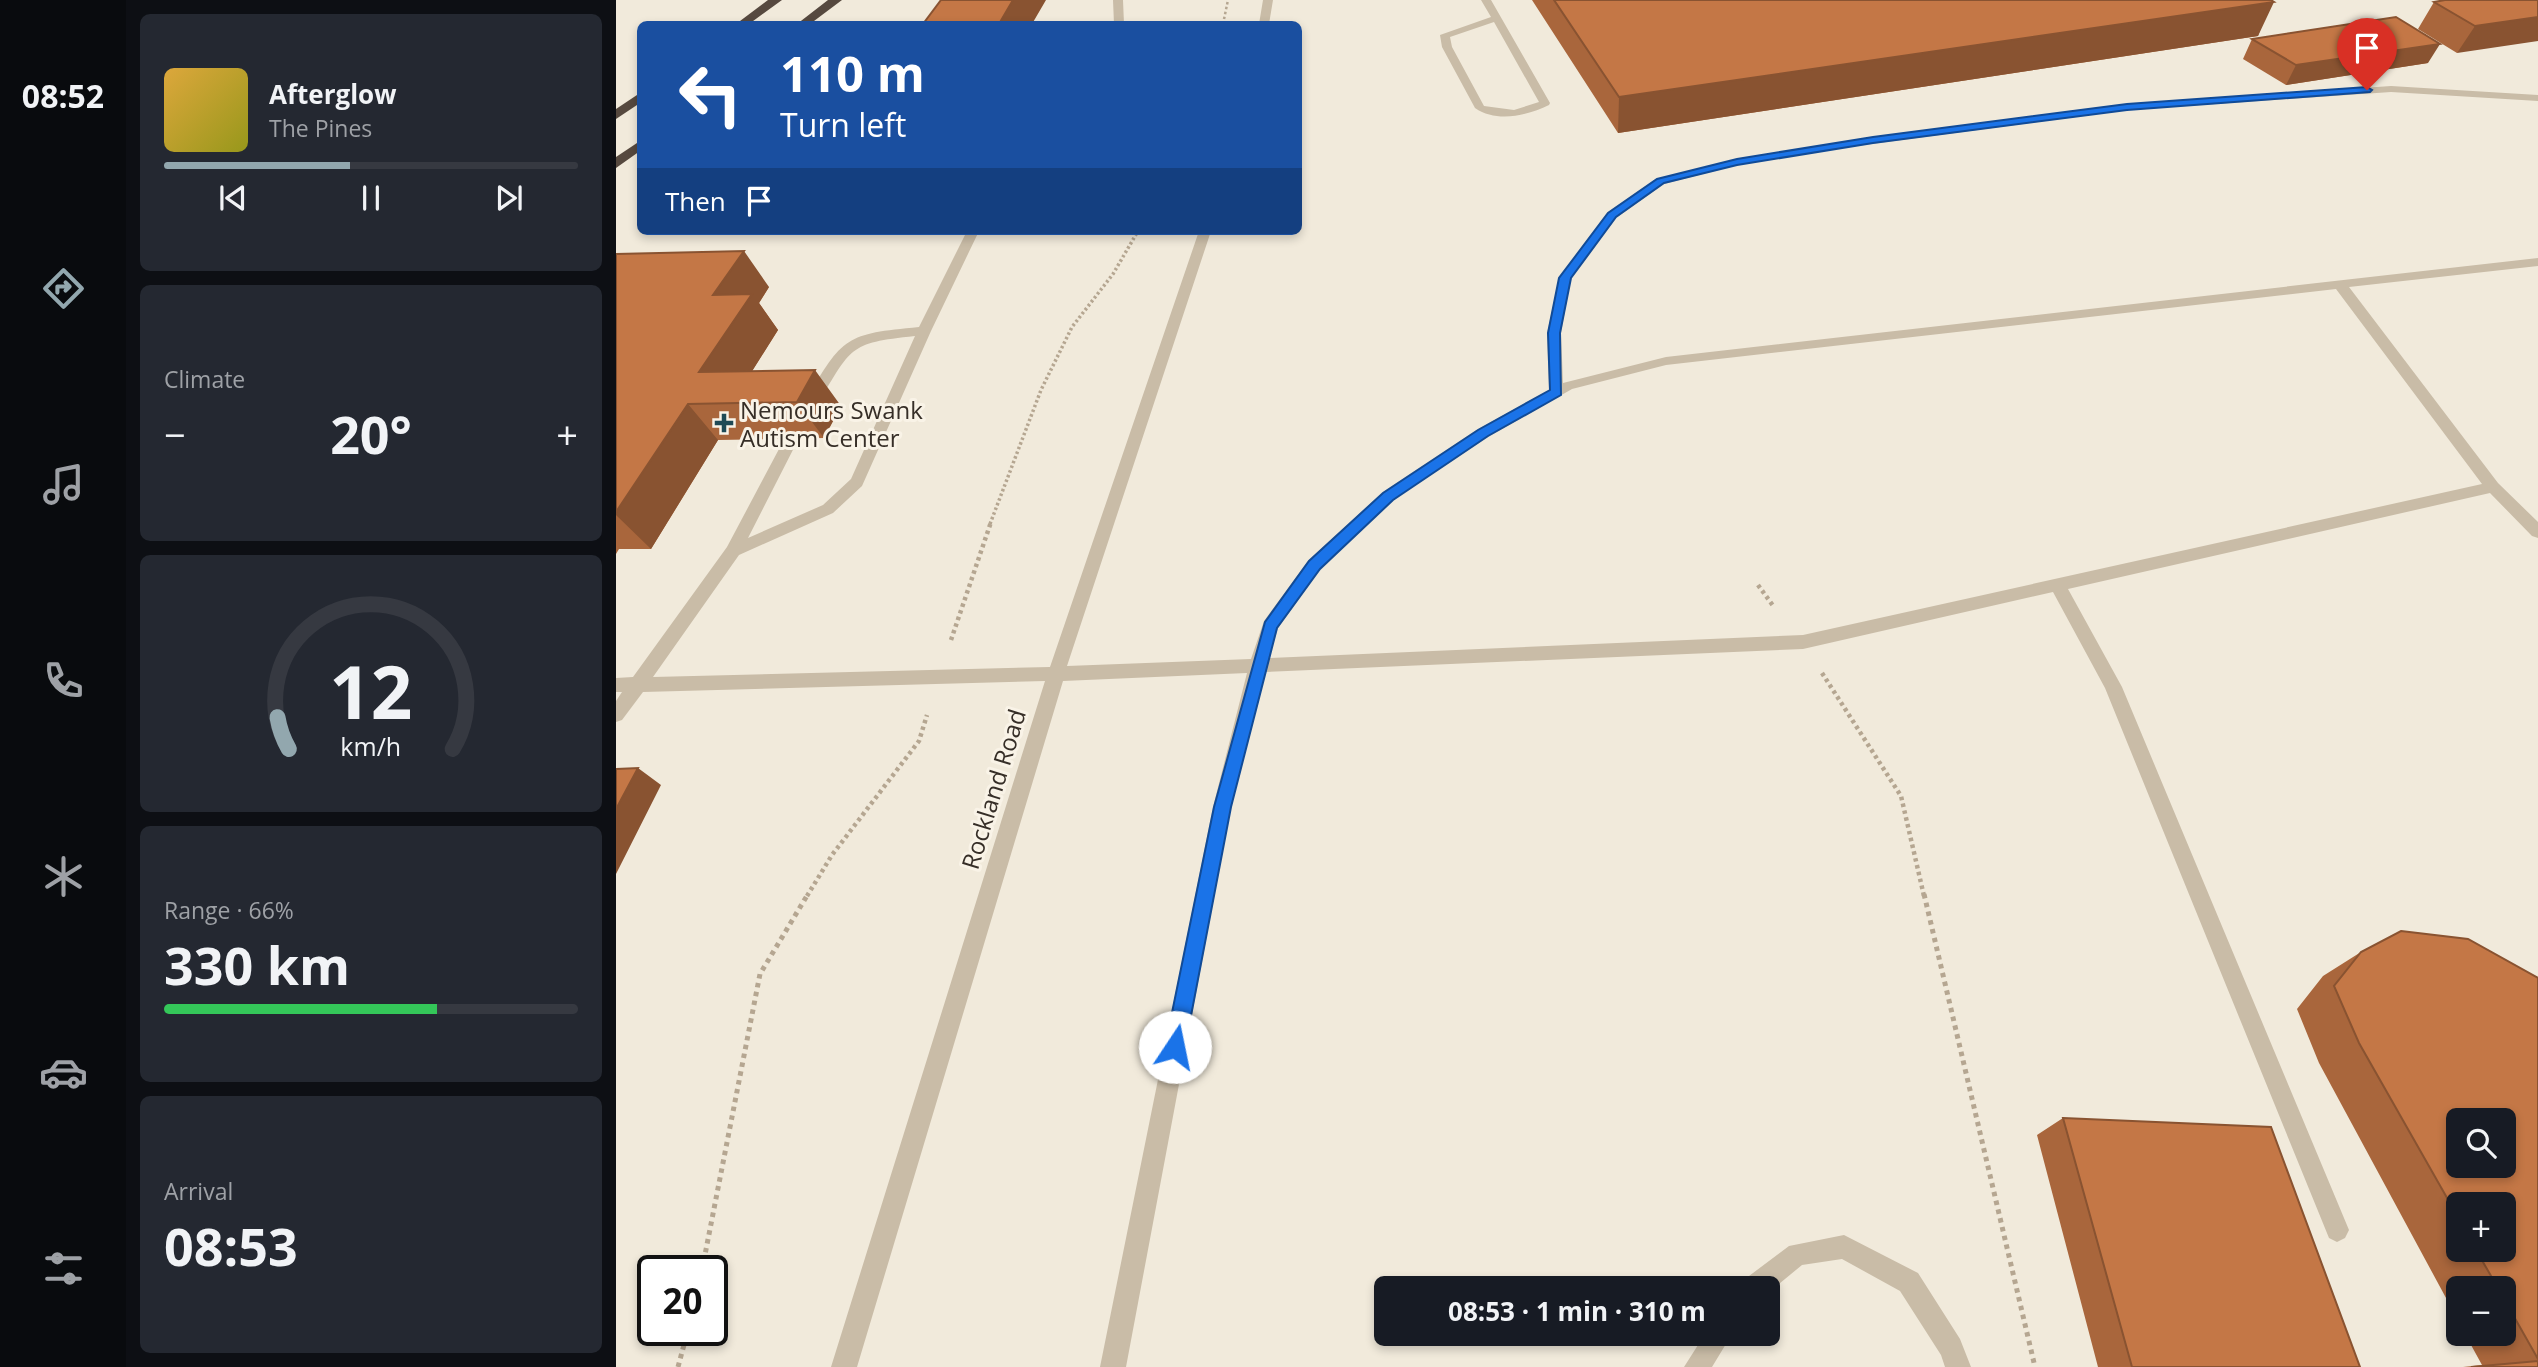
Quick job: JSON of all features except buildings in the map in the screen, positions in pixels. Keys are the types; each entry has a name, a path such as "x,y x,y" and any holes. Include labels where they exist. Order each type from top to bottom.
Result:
{"highway":[{"path":"746,21 776,0"},
{"path":"807,21 835,0"},
{"path":"616,115 637,99"},
{"path":"616,164 637,147"}],"street":[{"path":"1118,0 1119,21"},
{"path":"1264,21 1268,0"},
{"path":"1486,0 1497,18 1545,103 1527,112 1505,115 1480,108 1447,47 1445,35 1497,18"},
{"path":"1556,392 1554,333 1565,278 1612,215 1660,181 1737,162 1849,144 2127,107 2391,89 2538,98"},
{"path":"733,551 828,509 857,482 924,331 972,235"},
{"name":"Rockland Road","path":"844,1367 1056,674 1204,235"},
{"path":"1113,1367 1222,807 1270,626 1314,565 1388,496 1483,433 1567,386 1666,361 2538,262"},
{"path":"2340,285 2493,487 2538,532"},
{"path":"810,407 838,356 851,342 864,337 924,331"},
{"path":"616,715 733,551 792,438"},
{"path":"616,685 1056,674 1802,642 2493,487"},
{"path":"2057,584 2113,687 2337,1230"},
{"path":"1769,1276 1797,1254 1843,1247 1909,1282 1951,1348 1958,1367"},
{"path":"1697,1367 1712,1346"}],"path":[{"path":"1224,21 1228,0"},
{"path":"705,1255 760,974 832,855 919,741 985,538 1041,390 1072,327 1113,274 1136,235"},
{"path":"1758,585 1802,642 1901,796 2035,1367"},
{"path":"678,1367 684,1346"}],"place":[{"name":"Nemours Swank Autism Center","path":"724,423"}],"route":[{"path":"1175,1047 1222,807 1270,626 1314,565 1388,496 1483,433 1556,392 1554,333 1565,278 1612,215 1660,181 1737,162 1971,126 2127,107 2367,90"}]}
